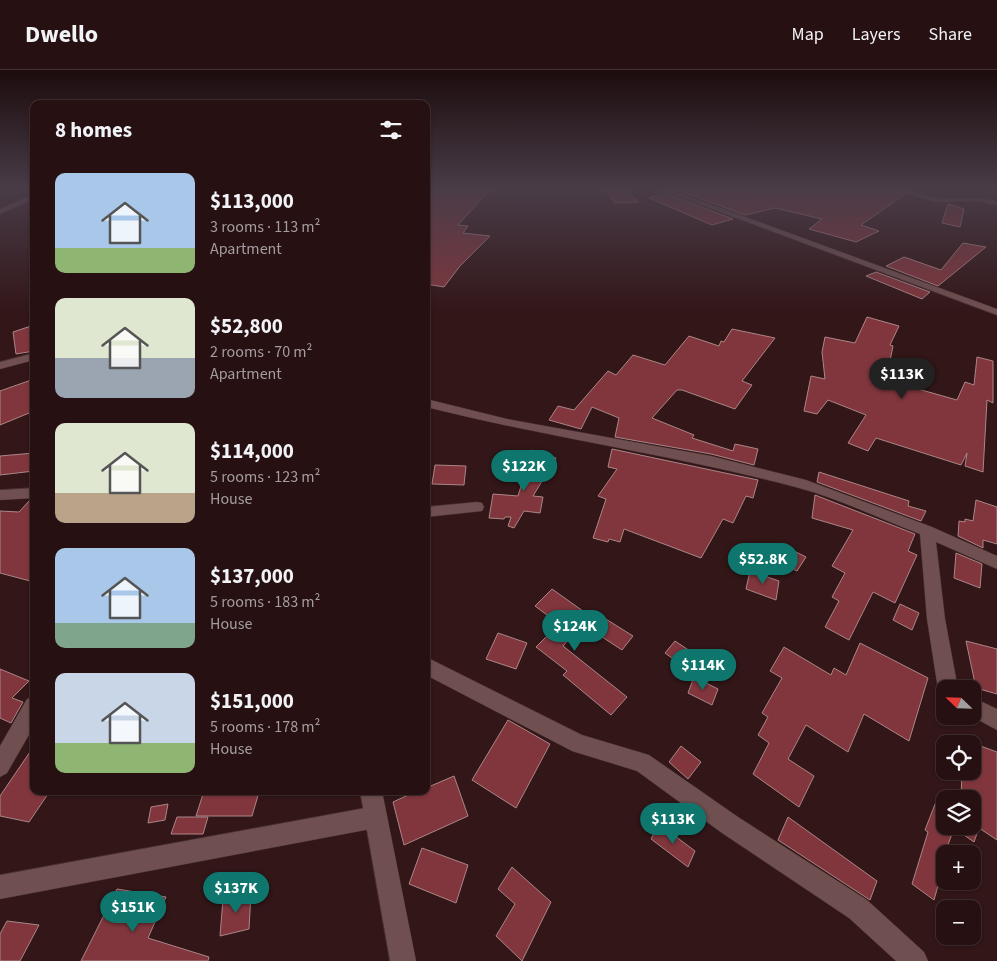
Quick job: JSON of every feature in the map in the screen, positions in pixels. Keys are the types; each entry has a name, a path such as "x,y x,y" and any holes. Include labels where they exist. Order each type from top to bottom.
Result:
{"street":[{"path":"773,230 997,312"},
{"path":"0,357 30,356"},
{"path":"0,366 30,357"},
{"path":"430,404 507,423 711,462 806,485 927,531 997,564"},
{"path":"0,495 30,493"},
{"path":"430,512 477,507"},
{"path":"927,531 936,619 946,680"},
{"path":"430,667 579,744 642,762 730,825 858,909 915,961"},
{"path":"981,711 997,720"},
{"path":"0,766 30,713"},
{"path":"372,795 403,961"},
{"path":"0,886 376,818"}],"building":[{"path":"430,230 465,230 463,233 490,236 460,266 444,287 430,285"},
{"path":"811,230 879,231 856,242"},
{"path":"963,243 986,247 938,286 886,266 904,257 941,270"},
{"path":"876,272 930,292 922,299 866,276"},
{"path":"867,317 899,326 890,345 893,346 886,380 957,400 965,382 974,385 977,357 993,361 993,403 987,400 983,472 965,466 967,453 961,465 876,438 868,451 848,443 866,415 828,400 817,414 804,411 811,376 825,379 822,352 825,337 855,343"},
{"path":"30,326 30,352 16,354 13,332"},
{"path":"732,329 775,338 742,381 752,385 735,409 682,390 677,390 652,418 694,435 692,438 733,451 735,444 758,449 754,465 711,454 615,437 619,418 592,407 581,429 549,420 558,406 574,410 608,371 616,375 633,355 665,365 689,336 719,346 721,341 724,342"},
{"path":"30,380 30,413 0,425 0,391"},
{"path":"612,449 758,480 753,498 746,496 733,523 723,519 701,558 624,529 620,542 609,539 608,542 593,538 606,499 598,496 617,469 608,467"},
{"path":"532,450 556,458 533,496 543,497 540,513 524,511 514,528 508,526 511,517 505,517 504,519 489,518 493,494 518,496"},
{"path":"30,453 30,471 0,475 0,456"},
{"path":"435,465 466,466 464,485 432,484"},
{"path":"819,472 909,501 908,506 926,511 921,521 817,482"},
{"path":"815,495 915,534 908,551 917,555 895,603 873,592 849,640 825,627 839,601 832,597 845,573 832,566 853,530 812,518"},
{"path":"30,500 30,581 0,573 0,511 19,512"},
{"path":"976,500 997,507 997,544 983,540 983,548 958,536 959,521 965,522 965,519 973,521"},
{"path":"792,550 806,557 797,571 783,564"},
{"path":"956,553 982,564 980,588 954,578"},
{"path":"750,571 779,581 776,600 746,589"},
{"path":"552,589 590,616 563,646 627,697 611,715 563,675 567,671 536,647 559,624 535,606"},
{"path":"900,604 919,613 912,630 893,620"},
{"path":"601,616 633,636 622,650 590,629"},
{"path":"498,633 527,643 516,669 486,659"},
{"path":"675,641 693,653 683,666 665,653"},
{"path":"966,641 997,649 997,694 981,689 981,680 974,680"},
{"path":"860,643 928,678 909,741 864,714 848,752 806,725 788,759 814,776 799,807 753,774 769,743 758,735 768,717 762,713 782,678 770,671 784,647 831,675 834,668 846,675"},
{"path":"0,669 29,681 12,698 23,702 11,723 0,718"},
{"path":"694,677 718,689 712,705 688,693"},
{"path":"508,720 550,744 516,808 472,780"},
{"path":"681,746 701,762 688,779 669,762"},
{"path":"981,746 997,752 997,840 981,829 981,790 961,790 962,780 981,780"},
{"path":"30,752 30,795 47,795 29,822 0,816 0,796"},
{"path":"454,776 468,816 404,845 393,802 408,795 430,795 430,786"},
{"path":"203,795 258,795 252,816 196,816"},
{"path":"936,802 936,835 952,835 948,845 936,845 937,890 934,900 912,884 928,832 925,830"},
{"path":"168,804 165,820 148,823 151,807"},
{"path":"177,817 208,817 203,834 171,834"},
{"path":"788,817 877,881 870,900 778,840"},
{"path":"659,824 695,851 688,867 651,839"},
{"path":"964,835 976,835 974,842"},
{"path":"422,848 468,865 456,903 409,884"},
{"path":"512,867 551,902 522,961 496,936 515,904 498,889"},
{"path":"117,889 166,897 148,938 209,957 208,961 81,961"},
{"path":"251,893 249,929 220,936 223,899"},
{"path":"7,921 39,925 20,961 0,961 0,934"}]}
